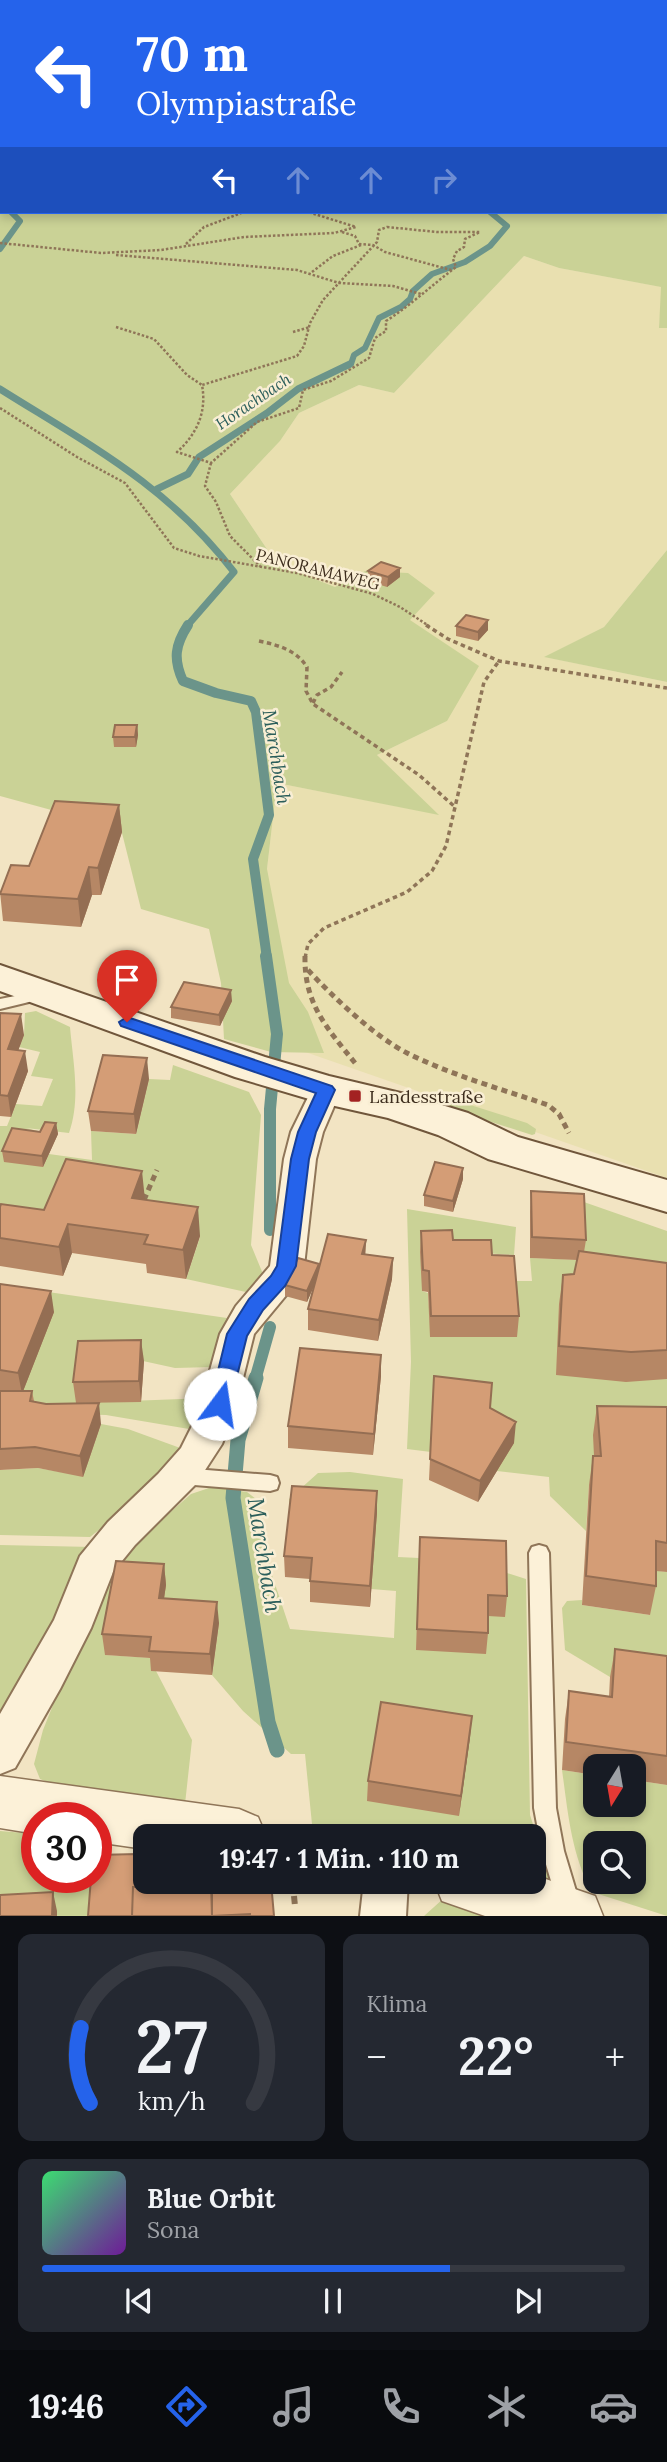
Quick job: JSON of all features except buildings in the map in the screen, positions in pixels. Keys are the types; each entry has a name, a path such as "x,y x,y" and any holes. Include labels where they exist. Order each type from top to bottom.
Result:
{"main road":[{"path":"0,977 250,1067 328,1090 405,1108 453,1124 503,1148 667,1196"}],"street":[{"path":"0,1754 70,1629 87,1583 100,1559 181,1475 199,1452 212,1426 237,1334 243,1322 278,1281 286,1266 300,1159 307,1132 328,1090"},
{"path":"0,1802 155,1824"},
{"path":"383,1916 385,1894"},
{"path":"504,1894 574,1916"}],"lane":[{"path":"0,1004 16,1002 37,990"},
{"path":"181,1475 261,1483"},
{"path":"539,1553 545,1808 553,1851 574,1916"}],"path":[{"path":"186,244 201,228 239,214"},
{"path":"101,253 161,250 244,237 341,231 356,227 355,224 316,214"},
{"path":"116,327 155,340 174,356 177,368 202,384 295,357 303,350 313,316 326,296 379,239 379,230 387,227 437,232 480,232 465,239 464,247 457,251 453,259 456,264"},
{"path":"341,231 355,236 362,245"},
{"path":"0,243 204,264 277,268 309,273 339,283 393,286 422,295"},
{"path":"309,273 334,256 362,245 373,245 385,252 451,270"},
{"path":"446,267 456,264"},
{"path":"260,566 230,536 216,502 205,486 211,463 257,422 299,408 303,390 331,381 364,362 372,354 375,338 386,331 386,321 415,302 456,267 456,264"},
{"path":"308,335 293,332 310,327"},
{"path":"202,384 204,407 201,424 177,452 211,463"},
{"name":"PANORAMAWEG","path":"0,408 77,457 125,483 173,548 199,556 317,578 383,597 447,639 499,661 667,688"},
{"path":"259,640 287,649 304,661 307,667 306,691 313,704 419,775 455,808"},
{"path":"328,1090 368,1078 322,1022 307,992 308,944 324,928 400,896 428,875 446,846 464,759 484,682 499,661"},
{"path":"313,704 317,695 331,687 342,672"},
{"path":"306,966 313,979 328,994 405,1052 554,1109 566,1124 580,1169"},
{"path":"144,1200 157,1170"},
{"path":"294,1896 295,1906"}],"shaded area":[{"path":"524,256 559,268 662,287 659,328 667,328 667,550 604,627 545,657 667,682 667,1178 268,1039 267,869 277,783 437,814 377,755 447,721 409,620 434,593 408,574 365,571 335,587 277,564 230,494 280,441 299,413 359,385 394,393"}],"green space":[{"path":"0,214 667,214 667,328 659,328 661,287 559,268 524,256 394,393 359,385 299,413 280,441 230,494 277,564 335,587 365,571 408,573 435,593 410,620 479,666 447,721 377,755 439,815 277,783 267,869 289,983 308,1012 324,1053 271,1052 224,1039 221,983 209,929 141,909 121,829 0,796"},
{"path":"667,550 667,682 544,657 604,627"},
{"path":"36,1011 70,1027 75,1080 75,1107 69,1133 26,1128 46,1133 43,1167 49,1154 92,1160 91,1131 136,1134 149,1079 170,1080 173,1065 249,1092 261,1115 251,1245 263,1274 246,1292 186,1279 200,1237 48,1239 0,1247 0,1126 7,1126 16,1104 42,1106 53,1079 31,1076 40,1052 19,1047 24,1035 25,1013"},
{"path":"432,1101 464,1103 527,1123 536,1129 535,1134 435,1104"},
{"path":"581,1201 667,1231 667,1447 597,1485 589,1485 586,1531 550,1496 549,1477 497,1471 489,1429 489,1404 433,1400 431,1452 407,1449 411,1362 407,1209 516,1227 514,1255 451,1251 422,1291 428,1293 431,1337 517,1337 512,1281 532,1281 530,1258 583,1260"},
{"path":"0,1285 227,1318 213,1367 175,1368 143,1361 76,1403 208,1398 195,1430 106,1415 0,1412"},
{"path":"101,1424 128,1429 183,1449 135,1501 90,1537 0,1535 0,1470 38,1468 83,1476"},
{"path":"350,1472 403,1479 398,1557 419,1558 486,1616 505,1616 504,1572 526,1579 530,1815 533,1824 312,1824 305,1754 291,1754 243,1711 212,1675 219,1623 106,1655 153,1658 156,1671 192,1740 185,1804 65,1789 40,1779 34,1764 43,1730 99,1590 126,1551 191,1494 212,1487 247,1492 256,1499 272,1575 290,1629 394,1638 396,1591 371,1589 293,1507 289,1506 289,1499 318,1473"},
{"path":"0,1545 93,1547 0,1730"},
{"path":"650,1570 667,1572 667,1685 610,1677 565,1650 562,1608 567,1601 582,1600 582,1605 650,1615"},
{"path":"562,1770 583,1773 583,1817 646,1817 646,1782 667,1785 667,1916 598,1894 646,1894 646,1831 583,1831 583,1873 569,1817"},
{"path":"0,1831 21,1833 21,1893 91,1893 90,1916 0,1916"},
{"path":"546,1865 549,1874 558,1889 546,1885"},
{"path":"444,1898 494,1916 424,1916"}],"waterway":[{"name":"Marchbach","path":"0,249 20,221 13,214"},
{"name":"Horachbach","path":"347,366 351,364 354,355 365,348 379,318 401,307 410,299 413,291 432,274 465,262 490,246 507,226 492,214"},
{"name":"Horachbach","path":"157,489 188,474 199,457 267,413 298,389 350,364"},
{"name":"Marchbach","path":"0,389 96,449 155,491 208,541 234,572 187,626"},
{"name":"Marchbach","path":"188,625 180,639 177,652 183,681 216,693 251,701 256,712 269,815 253,859 267,958"},
{"name":"Marchbach","path":"266,956 277,1034 270,1109 270,1230"},
{"name":"Marchbach","path":"255,1380 270,1327"},
{"name":"Marchbach","path":"256,1378 238,1440 233,1498 268,1722 277,1750"}],"place":[{"name":"Landesstraße","path":"355,1096"}],"route":[{"path":"127,1022 250,1067 326,1090 307,1132 300,1159 289,1256 284,1273 256,1305 237,1334 220,1404"}]}
